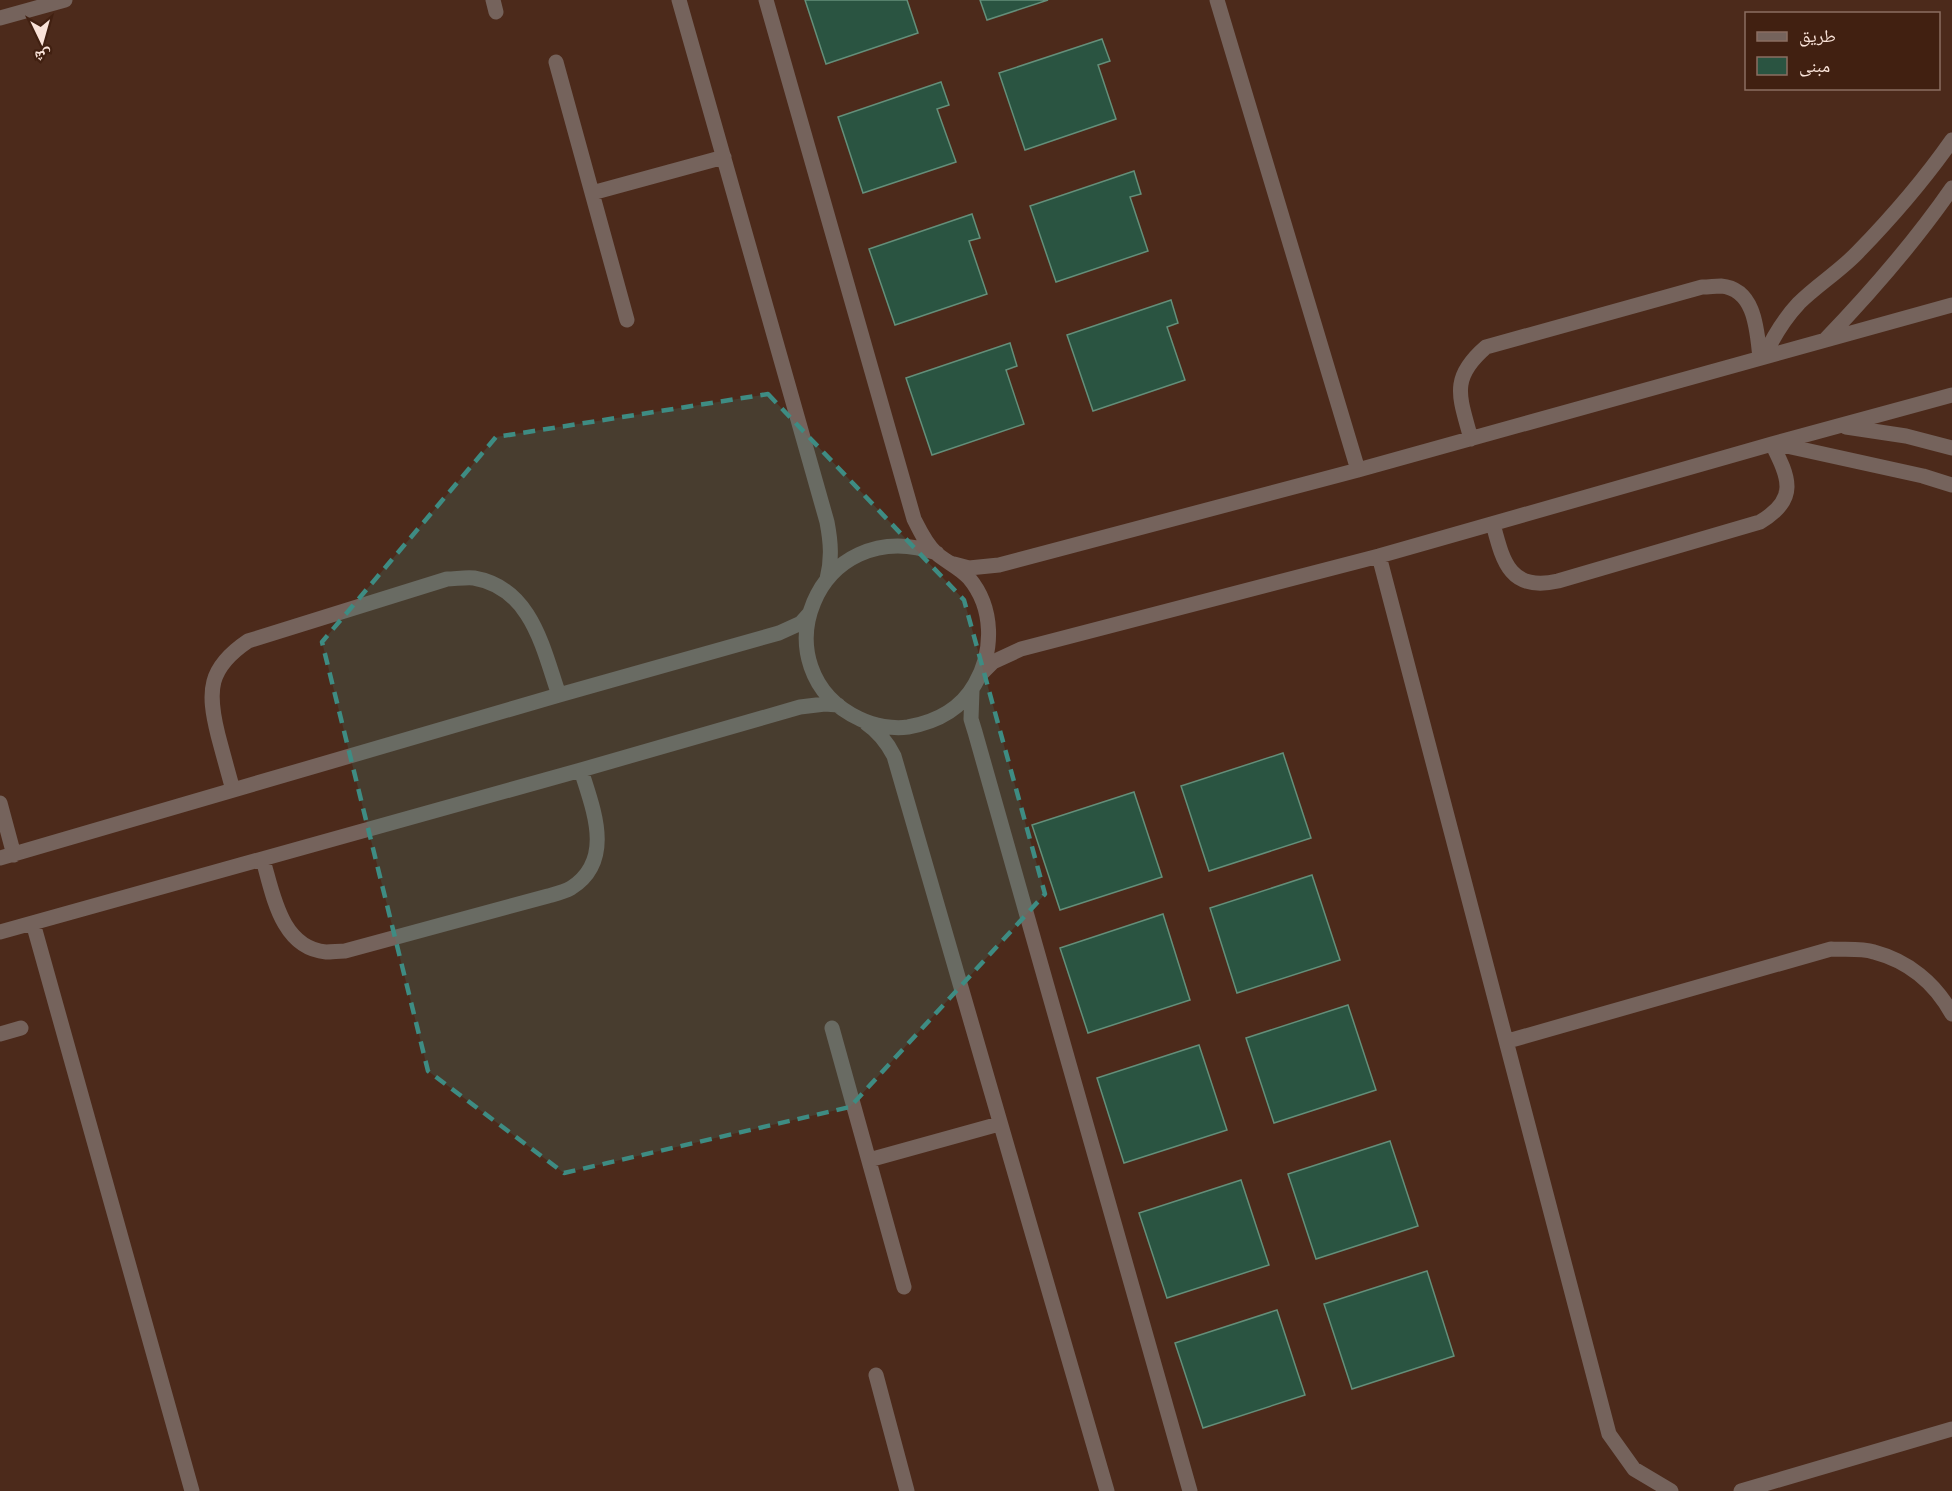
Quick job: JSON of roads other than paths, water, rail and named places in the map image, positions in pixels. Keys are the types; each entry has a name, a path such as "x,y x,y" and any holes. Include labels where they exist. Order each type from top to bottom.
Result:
{"street":[{"path":"0,18 65,0"},
{"path":"679,0 827,522 831,541 831,560 827,579"},
{"path":"766,0 907,500 924,537 937,553"},
{"path":"1217,0 1358,470"},
{"path":"556,62 627,320"},
{"path":"1762,357 1785,318 1800,302 1856,254 1885,224 1952,140"},
{"path":"592,194 724,157"},
{"path":"1824,341 1876,286 1924,228 1952,188"},
{"path":"1471,439 1460,397 1462,377 1471,360 1486,347 1702,287 1724,286 1742,296 1754,314 1762,357"},
{"path":"954,564 969,568 999,565 1358,470 1952,305"},
{"path":"982,673 1000,658 1021,649 1379,556 1952,395"},
{"path":"1840,426 1906,436 1952,448"},
{"path":"1773,444 1923,476 1952,485"},
{"path":"1493,524 1502,560 1512,573 1525,582 1542,584 1738,529 1760,522 1774,514 1783,502 1787,487 1786,471 1773,444"},
{"path":"898,545 918,547 937,553 954,564 969,578 980,595 987,614 990,633 988,653 982,673 972,690 942,717 904,728 883,726 850,715 824,690 814,673 808,654 806,634 809,614 816,596 827,579 841,565 858,554 878,547 898,545"},
{"path":"1379,556 1508,1041 1609,1434 1634,1469 1671,1491"},
{"path":"233,790 211,710 212,688 219,669 231,653 248,641 447,579 474,578 500,587 521,604 536,627 559,695"},
{"path":"0,803 7,856 779,633 801,623 809,614"},
{"path":"972,690 971,719 1190,1491"},
{"path":"0,932 263,860 800,707 838,705"},
{"path":"864,721 887,742 894,756 1107,1491"},
{"path":"263,860 280,915 290,932 305,945 324,952 345,951 548,896 571,887 588,871 597,848 597,824 581,770"},
{"path":"33,923 192,1491"},
{"path":"1508,1041 1831,949 1873,951 1911,967 1941,994 1952,1014"},
{"path":"0,1034 21,1028"},
{"path":"832,1028 904,1287"},
{"path":"869,1160 999,1124"},
{"path":"876,1375 907,1491"},
{"path":"1741,1491 1952,1429"}]}
